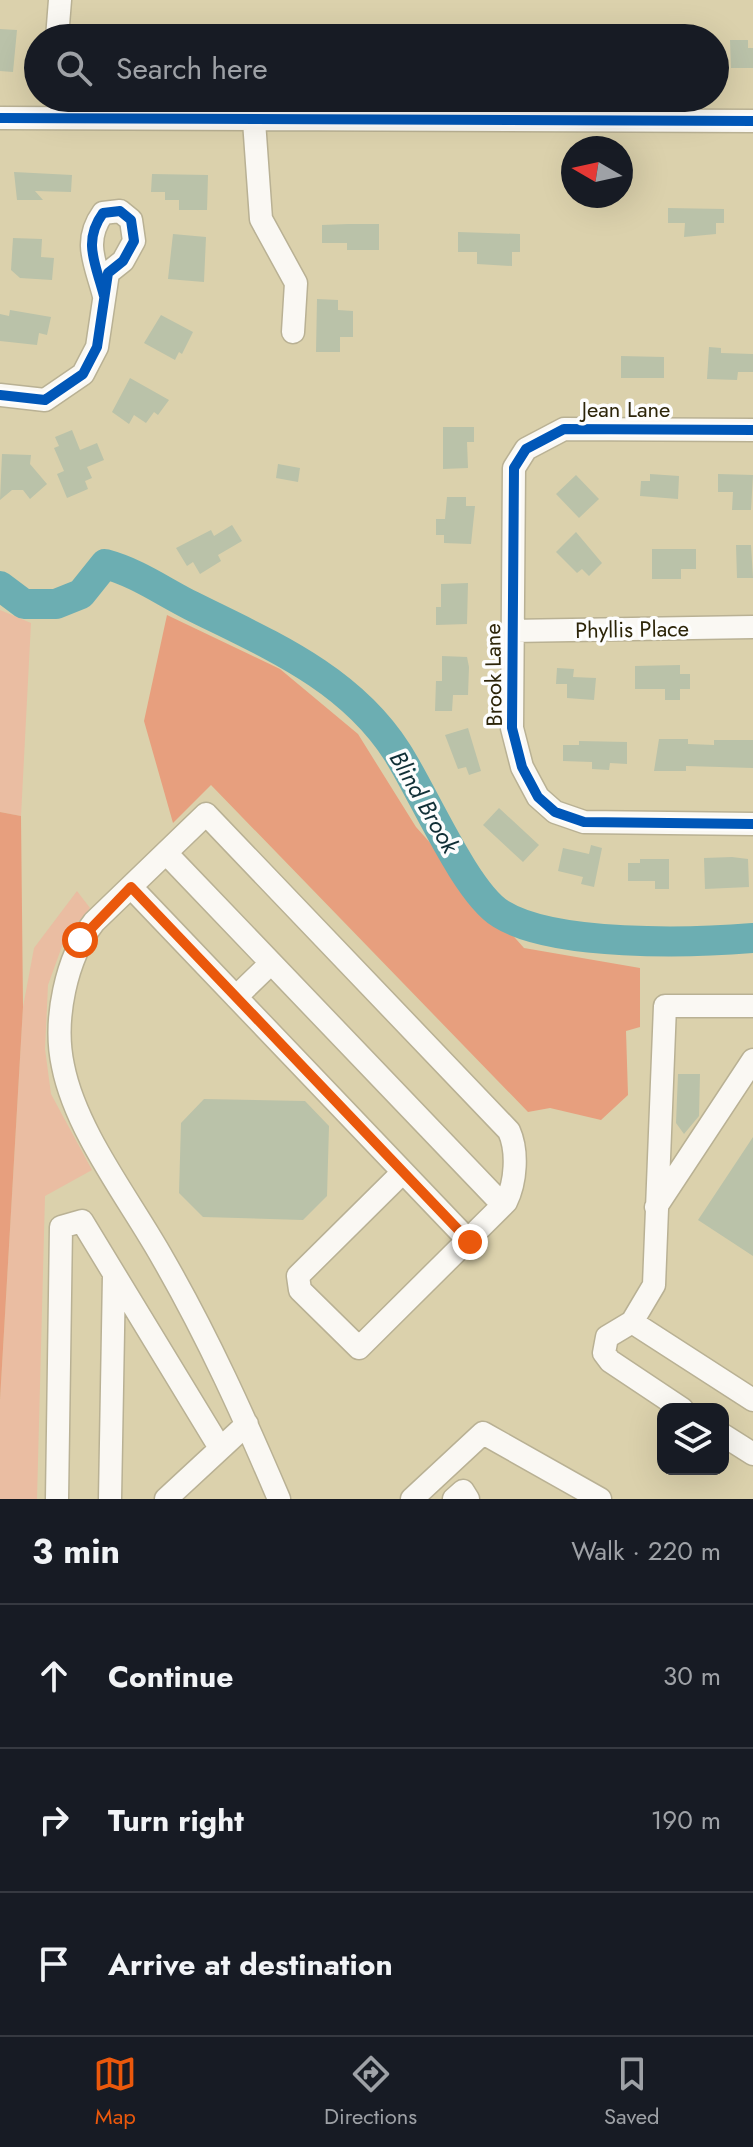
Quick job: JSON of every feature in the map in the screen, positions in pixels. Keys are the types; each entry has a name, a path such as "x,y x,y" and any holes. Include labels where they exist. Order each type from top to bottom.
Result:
{"street":[{"path":"58,24 60,0"},
{"path":"0,118 31,112"},
{"path":"114,112 254,121 753,121"},
{"path":"254,121 261,219 296,283 293,332"},
{"path":"0,395 45,400 83,374 97,347 104,296"},
{"name":"Jean Lane","path":"514,468 526,449 564,429 753,430"},
{"name":"Brook Lane","path":"514,468 512,728 522,767 538,797 555,812 584,822 753,824"},
{"name":"Phyllis Place","path":"511,631 753,627"},
{"path":"279,1499 213,1349 85,1125 67,1086 62,1063 64,1004 75,951 94,922 206,814 509,1131 514,1143 512,1189 503,1205 470,1242 359,1348 300,1290 297,1283 300,1271 403,1172"},
{"path":"166,853 503,1205"},
{"path":"131,887 470,1242"},
{"path":"236,997 271,963"},
{"path":"673,1403 610,1361 604,1353 607,1337 632,1322 654,1285 665,1006 753,1006"},
{"path":"656,1207 753,1060"},
{"path":"57,1499 61,1227 82,1221 220,1448"},
{"path":"110,1499 114,1274"},
{"path":"632,1322 753,1400"},
{"path":"166,1499 247,1424"},
{"path":"412,1499 483,1433 600,1499"},
{"path":"729,1439 753,1454"},
{"path":"454,1499 463,1491 468,1499"}],"shaded area":[{"path":"0,610 31,623 21,816 0,812"},
{"path":"167,615 280,669 358,734 416,827 524,948 640,968 640,1027 626,1031 628,1095 601,1120 550,1108 528,1112 211,785 173,823 144,721"},
{"path":"0,812 21,816 23,1007 0,1400"},
{"path":"77,891 90,908 65,938 48,985 45,1049 51,1094 92,1170 45,1196 37,1499 0,1499 0,1400 23,1007 34,948"}],"building":[{"path":"0,29 17,30 13,72 0,71"},
{"path":"730,40 748,40 748,48 753,48 753,68 731,68"},
{"path":"14,172 72,175 71,192 35,191 43,200 17,200"},
{"path":"152,174 208,175 207,210 179,210 179,200 165,200 165,192 151,192"},
{"path":"668,208 724,209 724,223 716,223 716,234 684,237 685,223 668,223"},
{"path":"379,224 379,250 347,250 347,243 322,243 322,225"},
{"path":"458,232 520,234 520,252 512,252 512,266 477,264 477,252 458,252"},
{"path":"173,234 206,237 204,282 168,279"},
{"path":"13,238 42,239 41,257 54,258 52,280 20,278 11,270"},
{"path":"317,299 338,300 338,310 353,311 353,337 340,337 340,352 316,352"},
{"path":"10,310 51,317 47,335 39,333 37,345 0,341 0,314 9,316"},
{"path":"161,315 193,332 182,354 179,352 175,360 144,343"},
{"path":"709,347 721,348 721,353 753,354 753,372 738,372 737,380 707,379"},
{"path":"621,356 664,357 664,378 621,378"},
{"path":"130,378 169,400 158,415 154,412 146,423 134,415 129,424 112,412"},
{"path":"443,427 474,427 474,442 467,442 468,468 443,469"},
{"path":"72,430 80,450 97,443 104,460 87,467 92,478 85,481 88,489 67,498 57,474 64,471 54,448 59,446 55,437"},
{"path":"2,454 31,455 30,464 47,484 30,499 23,490 12,490 0,500"},
{"path":"278,464 300,468 298,482 276,478"},
{"path":"650,474 679,476 678,499 640,496 641,481 650,481"},
{"path":"718,474 753,475 751,510 732,510 733,492 718,492"},
{"path":"576,475 599,499 579,518 556,494"},
{"path":"447,497 466,497 466,506 475,506 471,544 444,543 444,535 436,535 436,519 445,519"},
{"path":"232,525 242,541 218,555 221,561 200,574 193,562 187,566 176,548 211,530 214,536"},
{"path":"576,532 602,563 589,576 582,569 577,573 556,552"},
{"path":"736,545 751,545 753,578 737,578"},
{"path":"652,549 696,549 696,569 681,569 681,579 652,579"},
{"path":"468,583 467,624 436,625 436,607 441,607 441,584"},
{"path":"442,656 467,657 469,667 468,695 453,695 452,711 435,711 436,681 442,681"},
{"path":"680,665 680,674 690,674 690,689 680,689 680,700 665,700 665,689 635,689 635,666"},
{"path":"557,668 574,669 573,677 596,678 594,700 567,698 567,684 556,684"},
{"path":"468,728 481,771 469,775 466,767 458,769 445,735"},
{"path":"659,739 688,739 688,744 714,745 714,740 753,740 753,768 686,766 686,771 654,771"},
{"path":"579,741 627,742 627,764 610,763 609,770 592,769 592,762 563,761 563,745 579,745"},
{"path":"499,808 539,845 523,862 483,825"},
{"path":"591,845 602,848 594,887 581,884 583,877 558,871 563,848 589,854"},
{"path":"704,858 748,859 749,887 705,889"},
{"path":"640,859 669,859 669,889 655,889 655,881 628,881 628,863 640,863"},
{"path":"678,1074 700,1074 699,1116 684,1134 676,1123"},
{"path":"204,1099 305,1101 329,1126 327,1196 303,1220 203,1217 179,1193 181,1123"},
{"path":"753,1137 753,1256 698,1220"}],"waterway":[{"name":"Blind Brook","path":"0,586 24,604 56,604 81,594 105,564 139,577 305,665 355,703 378,726 397,752 459,864 487,902 501,914 525,925 588,937 660,941 753,938"}],"cycle path":[{"path":"0,118 753,121"},
{"path":"0,395 45,400 83,374 97,347 108,273 123,261 134,241 131,220 120,211 103,213 93,234 93,253 104,296"},
{"path":"753,430 564,429 526,449 514,468 512,728 522,767 538,797 555,812 584,822 753,824"}],"route":[{"path":"80,940 131,887 470,1242"}]}
